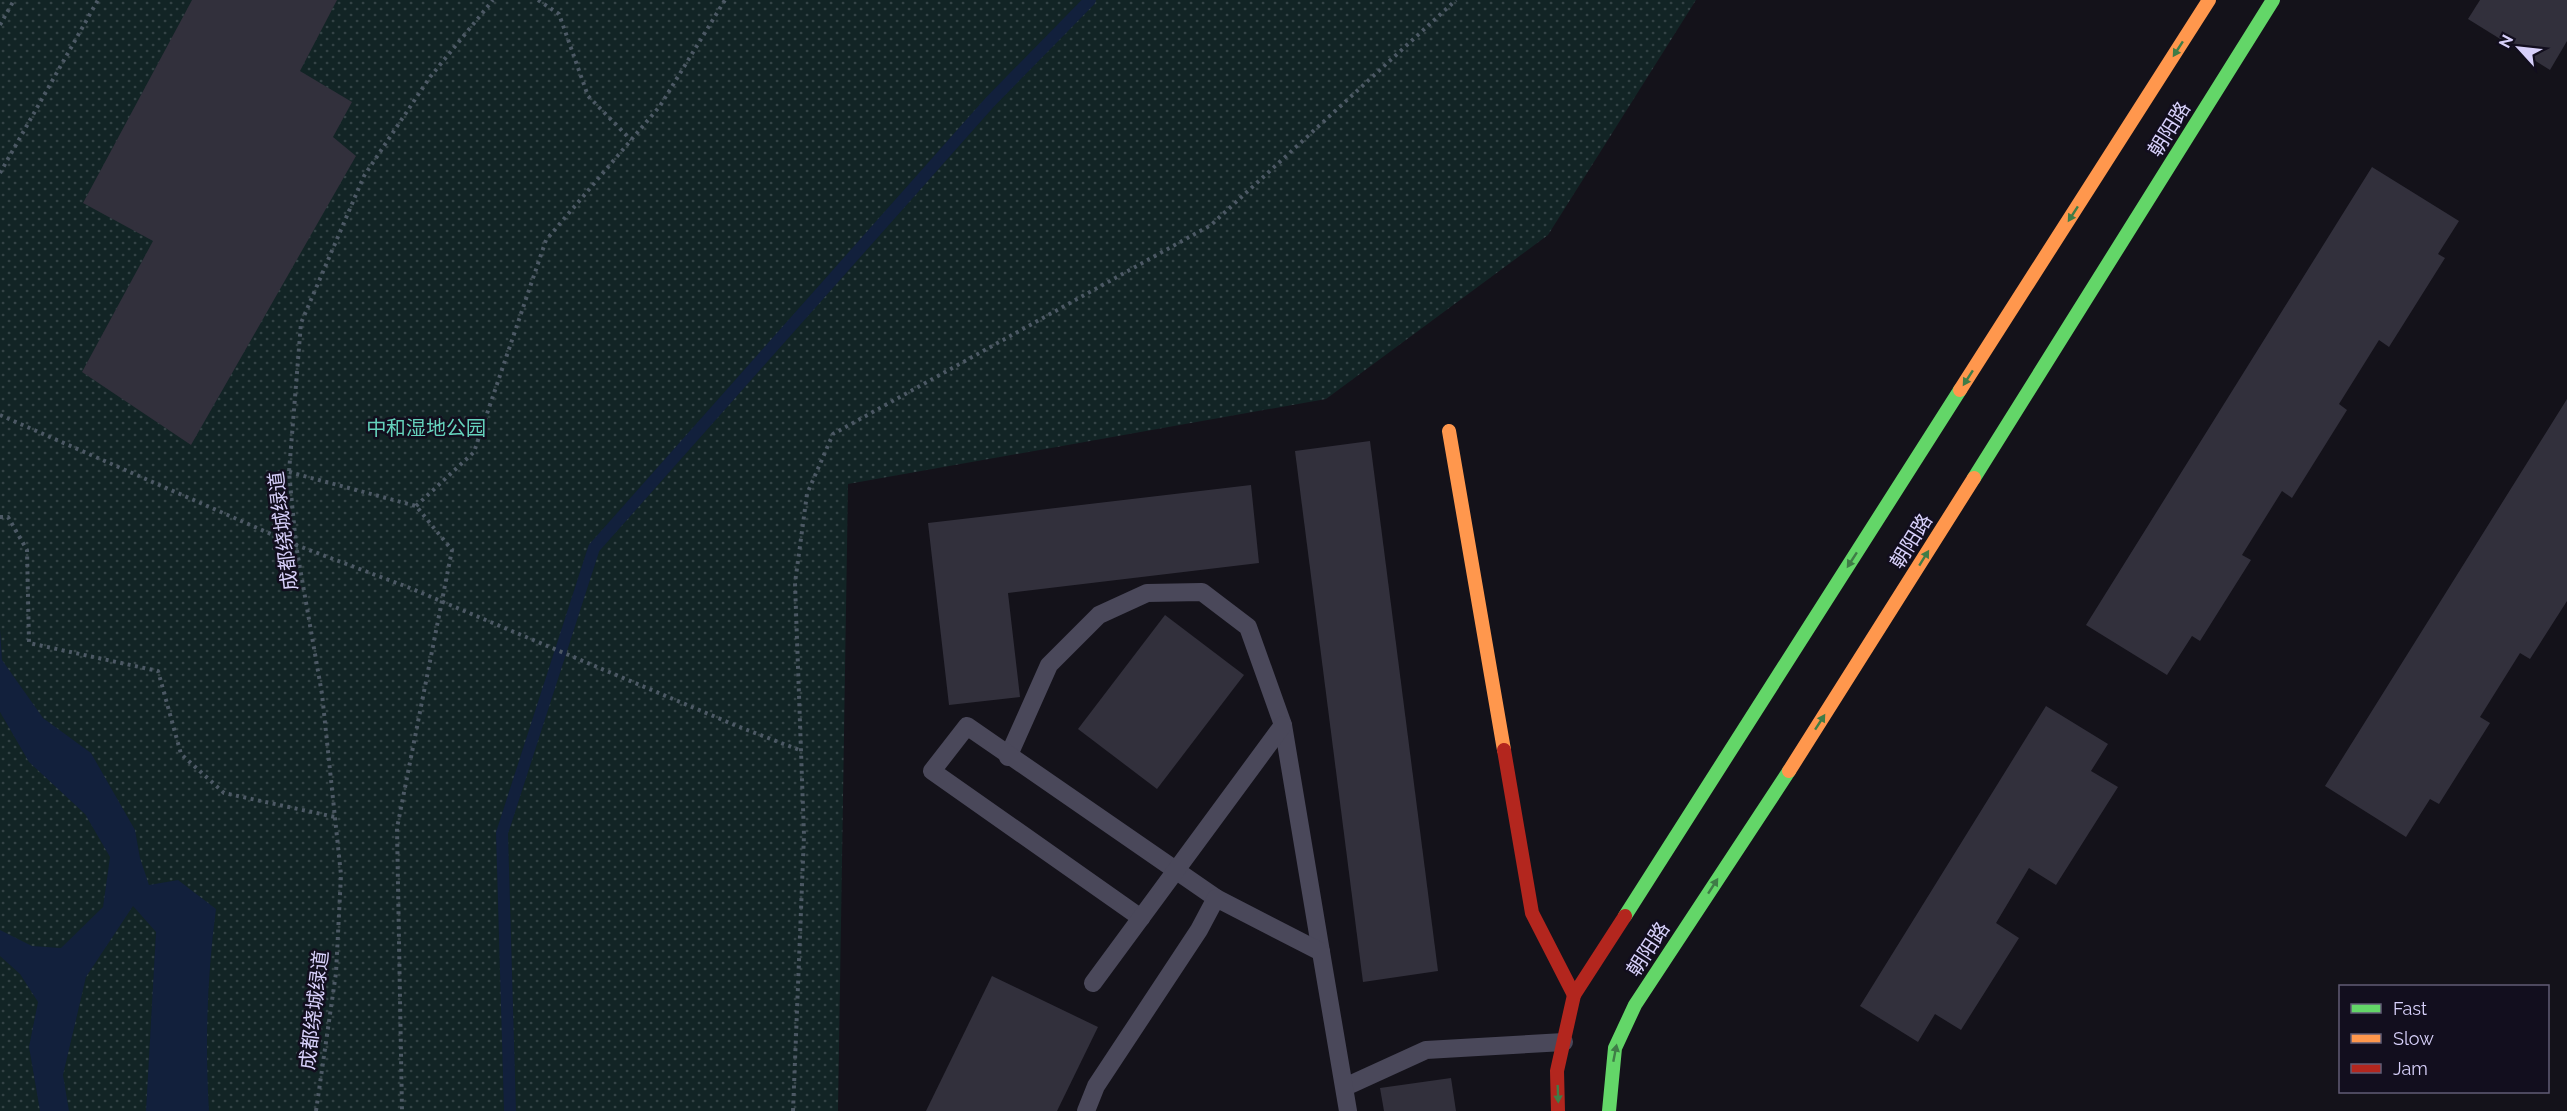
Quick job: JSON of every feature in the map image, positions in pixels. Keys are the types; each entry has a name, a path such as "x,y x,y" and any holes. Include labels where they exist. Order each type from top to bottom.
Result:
{"main road":[{"path":"1558,1111 1557,1071 1574,995 2209,0"},
{"name":"朝阳路","path":"1609,1111 1615,1048 1635,1005 1839,694 2273,0"},
{"path":"1449,431 1532,913 1574,995"}],"lane":[{"path":"1008,757 1049,666 1100,615 1147,592 1202,592 1248,627 1283,725 1348,1111"},
{"path":"1093,983 1283,725"},
{"path":"1141,918 932,771 967,726 1008,757 1175,872 1216,898 1321,952"},
{"path":"1086,1111 1096,1086 1199,930 1216,898"},
{"path":"1345,1087 1426,1050 1564,1042"}],"path":[{"path":"0,25 14,0"},
{"path":"0,173 98,0"},
{"name":"成都绕城绿道","path":"316,1111 336,973 341,875 322,694 296,545 289,472 301,323 364,176 430,77 494,0"},
{"path":"538,0 559,14 588,96 632,140"},
{"path":"416,506 474,452 546,240 660,106 725,0"},
{"path":"793,1111 804,835 795,583 807,494 833,434 1211,225 1456,0"},
{"path":"0,415 296,545 410,588 737,726 802,751"},
{"path":"289,472 416,506 452,550 397,828 402,1111"},
{"path":"0,517 8,517 27,550 29,643 158,671 181,754 224,793 335,817"}],"green space":[{"name":"中和湿地公园","path":"0,0 1696,0 1548,235 1326,399 848,484 838,1111 0,1111"}],"water":[{"path":"0,629 2,660 43,718 91,753 135,830 140,858 149,885 178,880 216,909 208,1010 209,1111 146,1111 156,932 133,906 86,977 63,1075 69,1111 40,1111 29,1047 38,1002 20,974 0,956 0,930 32,946 61,948 103,907 110,857 85,814 29,762 0,712"}],"building":[{"path":"192,0 337,0 300,71 352,102 333,137 356,156 191,445 82,372 153,241 83,203"},
{"path":"2480,0 2567,0 2567,41 2550,70 2468,19"},
{"path":"2372,167 2459,221 2438,254 2445,258 2389,347 2379,340 2339,404 2347,410 2292,498 2282,491 2242,555 2251,560 2200,641 2192,636 2167,675 2086,625"},
{"path":"2567,399 2567,601 2530,659 2520,653 2480,717 2490,723 2439,804 2430,799 2406,837 2325,786"},
{"path":"1370,441 1438,971 1363,982 1295,451"},
{"path":"1251,485 1259,563 1008,593 1020,697 949,705 928,523"},
{"path":"1165,615 1244,675 1157,789 1078,729"},
{"path":"2046,706 2108,744 2091,771 2118,787 2056,885 2029,868 1996,923 2019,938 1961,1030 1935,1014 1918,1042 1860,1006"},
{"path":"992,976 1098,1027 1057,1111 926,1111"},
{"path":"1451,1078 1456,1111 1384,1111 1380,1088"}],"waterway":[{"path":"510,1111 502,833 594,548 990,102 1090,0"}],"traffic: fast":[{"path":"1974,478 2273,0"},
{"path":"1625,916 1960,390"},
{"path":"1609,1111 1615,1048 1635,1005 1789,771"}],"traffic: slow":[{"path":"1960,390 2209,0"},
{"path":"1449,431 1504,750"},
{"path":"1789,771 1974,478"}],"traffic: jam":[{"path":"1504,750 1532,913 1574,995"},
{"path":"1558,1111 1557,1071 1574,995 1625,916"}]}
